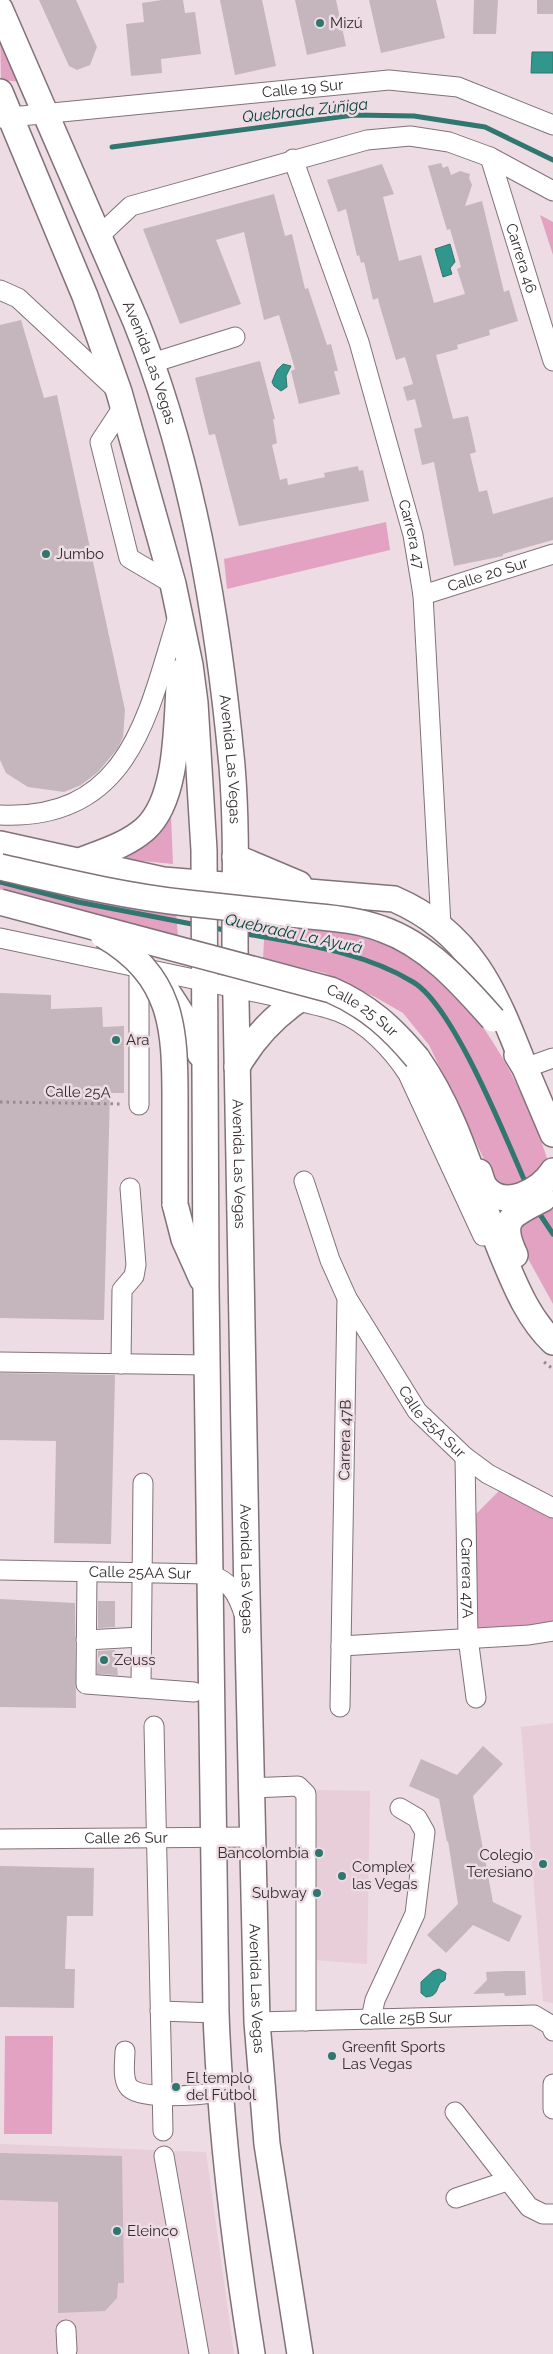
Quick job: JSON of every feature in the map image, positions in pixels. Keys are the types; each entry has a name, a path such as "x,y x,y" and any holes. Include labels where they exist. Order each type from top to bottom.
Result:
{"main road":[{"name":"Avenida Las Vegas","path":"0,10 99,236 152,363 192,510 214,623 232,769 235,857 237,1067 257,2022 267,2144 300,2354"},
{"name":"Avenida Las Vegas","path":"0,92 5,118 86,296 121,399 173,584 195,703 201,777 204,883 209,1574 216,2013 219,2092 230,2198 252,2354"},
{"path":"80,861 130,840 145,829 161,809 170,780 173,761 181,620"},
{"path":"0,844 144,877 394,899 413,907 441,925 485,978 499,1002 553,1134"},
{"path":"235,857 319,892"},
{"path":"0,867 121,894 352,921 384,929 413,944 465,987 493,1019 525,1068"},
{"name":"Calle 25 Sur","path":"0,902 332,990 353,1000 381,1019 418,1058 435,1083 446,1105 492,1231 518,1292 548,1340"},
{"path":"84,924 119,945 137,960 148,974 166,1006 172,1026 174,1046 175,1204 184,1239 206,1286"},
{"path":"146,969 183,1016 204,1063"},
{"path":"237,1067 250,1045 267,1025 297,1001"},
{"path":"418,1058 458,1119 484,1186 500,1197 520,1203"},
{"path":"548,1188 520,1203 507,1226 507,1236 528,1282 548,1340"}],"street":[{"name":"Calle 19 Sur","path":"5,118 389,80 458,87 553,125"},
{"path":"99,236 131,206 366,140 410,136 449,142 490,157 553,191"},
{"name":"Carrera 46","path":"490,157 553,360"},
{"name":"Carrera 47","path":"293,159 359,342 413,535 423,595 441,925"},
{"path":"0,290 18,298 121,399 100,442 129,558 173,584"},
{"path":"152,363 235,337"},
{"name":"Calle 20 Sur","path":"423,595 553,554"},
{"path":"0,815 26,816 46,813 68,806 90,794 112,776 132,747 151,703 181,620"},
{"name":"Calle 25 Sur","path":"0,938 324,1007 347,1016 377,1038 398,1058 416,1088 508,1288 525,1314 548,1340"},
{"path":"139,1105 146,969"},
{"path":"525,1068 553,1058"},
{"name":"Carrera 47B","path":"304,1181 330,1260 347,1298 340,1707"},
{"path":"121,1364 122,1290 134,1276 136,1264 130,1188"},
{"name":"Calle 25A Sur","path":"347,1298 417,1411 465,1457 488,1474 553,1508"},
{"path":"0,1362 208,1365"},
{"name":"Carrera 47A","path":"465,1457 468,1638 476,1698"},
{"path":"141,1688 143,1483"},
{"name":"Calle 25AA Sur","path":"0,1570 209,1574 229,1584 237,1593 248,1627"},
{"path":"87,1572 86,1684 194,1692"},
{"path":"341,1646 529,1636 553,1631"},
{"path":"86,1640 141,1637"},
{"path":"154,1726 162,2132"},
{"path":"251,1788 298,1786 306,1794 306,2021"},
{"path":"371,2019 375,2000 415,1914 425,1832 417,1818 400,1808"},
{"name":"Calle 26 Sur","path":"0,1839 252,1837"},
{"path":"160,2011 216,2013"},
{"name":"Calle 25B Sur","path":"257,2022 534,2015 552,2028"},
{"path":"125,2051 128,2088 138,2093 162,2096 219,2092"},
{"path":"553,2084 553,2109"},
{"path":"455,2112 529,2207 543,2214 553,2214"},
{"path":"164,2156 199,2354"},
{"path":"456,2198 507,2181"},
{"path":"66,2330 68,2350"}],"path":[{"name":"Calle 25A","path":"0,1102 139,1105"},
{"path":"548,1340 553,1369"}],"shaded area":[{"path":"0,31 22,82 1,80"},
{"path":"532,52 553,52 553,73 531,73"},
{"path":"540,215 553,222 553,255"},
{"path":"450,244 455,262 450,268 452,274 443,277 435,249"},
{"path":"283,364 291,366 286,376 287,387 281,391 272,382 277,370"},
{"path":"386,522 390,550 227,589 224,559"},
{"path":"171,815 173,864 122,859 143,845"},
{"path":"0,870 176,909 178,938 0,897"},
{"path":"265,921 367,933 400,948 431,969 458,995 482,1026 503,1059 521,1093 536,1128 548,1161 544,1170 512,1188 503,1187 494,1180 429,1045 403,1013 325,973 263,959"},
{"path":"553,1209 553,1304 520,1244 520,1223"},
{"path":"503,1487 553,1511 553,1627 478,1630 475,1515"},
{"name":"Colegio Teresiano","path":"553,1723 553,2003 543,2001 521,1727"},
{"name":"Complex las Vegas","path":"317,1790 370,1791 367,1964 314,1960"},
{"path":"439,1969 446,1973 445,1980 440,1983 434,1994 426,1997 421,1993 421,1982 433,1971"},
{"path":"5,2036 53,2036 52,2134 4,2134"},
{"path":"0,2144 206,2152 234,2354 0,2354"}],"building":[{"path":"39,0 76,0 97,47 90,65 77,70 69,66"},
{"path":"162,0 183,0 185,13 195,12 201,54 161,59 162,73 131,76 126,24 144,22 142,3"},
{"path":"220,0 262,0 276,66 235,75"},
{"name":"Mizú","path":"295,0 336,0 346,46 307,55"},
{"path":"369,0 436,0 445,38 381,53"},
{"path":"474,0 498,0 496,34 473,34"},
{"path":"537,0 553,0 553,14 537,14"},
{"path":"441,163 443,168 448,166 451,175 460,171 470,174 469,178 472,185 465,206 482,201 504,292 509,290 518,321 489,330 490,335 457,345 458,349 436,355 453,419 468,416 476,452 470,454 479,492 487,490 493,514 553,497 553,540 503,554 503,556 454,566 434,462 422,465 414,429 422,427 415,399 407,401 403,387 413,384 405,357 396,360 378,298 373,300 364,262 361,263 359,255 357,256 346,209 338,212 327,180 382,164 394,194 383,197 399,261 421,255 434,303 465,294 457,269 461,267 450,229 447,230 428,166"},
{"path":"274,194 285,236 292,234 305,289 308,288 327,345 331,344 338,371 334,371 340,394 299,404 291,371 295,369 279,315 264,320 244,232 216,240 241,304 180,324 143,229"},
{"name":"Jumbo","path":"21,320 44,398 57,395 125,710 123,737 118,748 98,772 81,785 64,792 28,787 6,773 0,760 0,325"},
{"path":"260,361 275,419 273,419 277,443 272,445 280,480 287,478 288,485 325,477 324,473 358,466 359,471 363,470 369,501 239,526 215,434 209,435 195,378"},
{"path":"0,993 51,995 51,1009 102,1007 103,1027 124,1026 124,1093 110,1093 104,1320 0,1318"},
{"path":"0,1373 115,1375 111,1544 54,1543 56,1441 0,1440"},
{"path":"0,1599 75,1603 76,1708 0,1707"},
{"name":"Zeuss","path":"98,1601 115,1601 115,1627 98,1628"},
{"name":"Zeuss","path":"115,1650 118,1675 97,1674 98,1651"},
{"path":"483,1746 503,1764 473,1796 493,1902 522,1916 509,1942 473,1925 446,1953 427,1935 458,1904 439,1799 409,1786 421,1759 457,1775"},
{"path":"0,1866 94,1868 93,1916 67,1916 65,1969 75,1969 74,2008 0,2007"},
{"path":"525,1971 526,1995 505,1996 504,1993 473,1994 487,1980 486,1972"},
{"path":"0,2153 122,2156 124,2283 118,2283 117,2298 105,2311 58,2313 58,2202 0,2200"}],"waterway":[{"name":"Quebrada Zúñiga","path":"112,147 354,115 414,116 485,127 553,160"},
{"name":"Quebrada La Ayurá","path":"0,882 78,902 197,925"},
{"name":"Quebrada La Ayurá","path":"210,927 229,931"},
{"name":"Quebrada La Ayurá","path":"242,933 330,950 373,963 413,982 429,996 445,1017 478,1075 527,1186"},
{"name":"Quebrada La Ayurá","path":"537,1210 553,1234"}],"place":[{"name":"Mizú","path":"320,23"},
{"name":"Jumbo","path":"46,554"},
{"name":"Ara","path":"116,1040"},
{"name":"Zeuss","path":"104,1660"},
{"name":"Bancolombia","path":"319,1853"},
{"name":"Colegio Teresiano","path":"543,1864"},
{"name":"Complex las Vegas","path":"342,1876"},
{"name":"Subway","path":"317,1893"},
{"name":"Greenfit Sports Las Vegas","path":"332,2056"},
{"name":"El templo del Fútbol","path":"176,2087"},
{"name":"Eleinco","path":"117,2231"}]}
